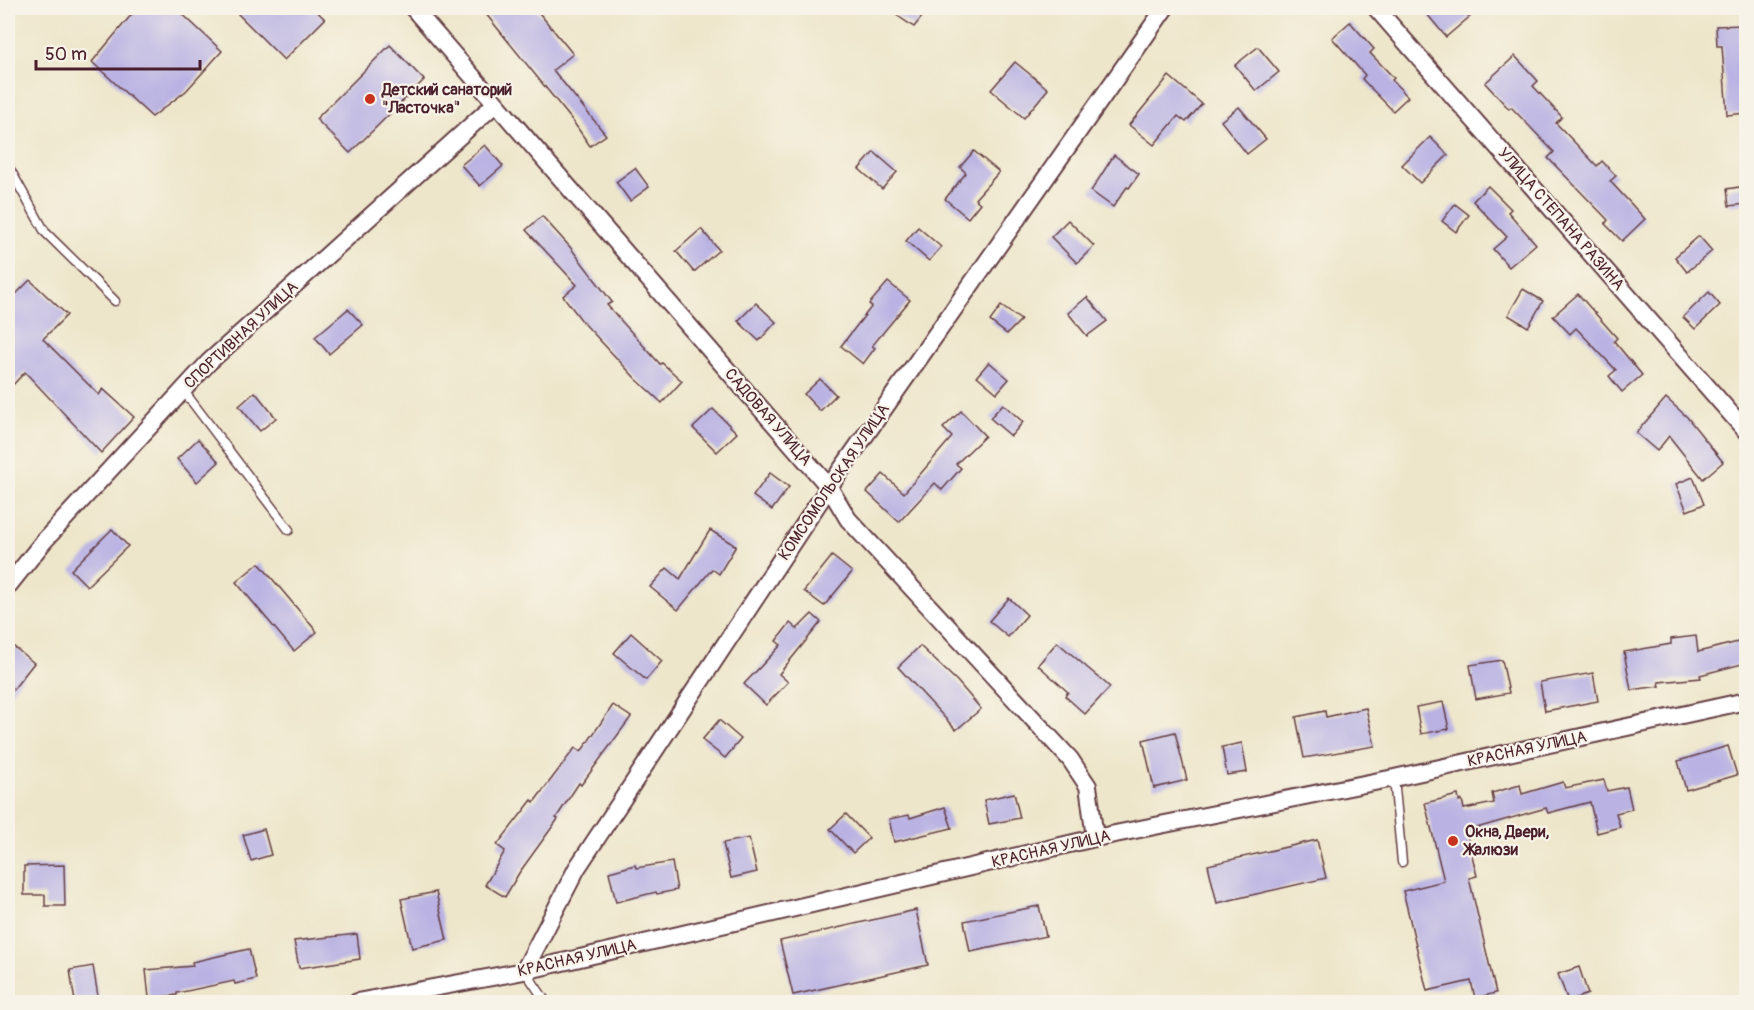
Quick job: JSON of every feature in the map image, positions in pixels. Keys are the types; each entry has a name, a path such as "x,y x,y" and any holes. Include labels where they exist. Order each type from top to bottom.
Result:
{"street":[{"name":"САДОВАЯ УЛИЦА","path":"412,8 829,487 848,519 1070,759 1088,786 1095,838"},
{"name":"КОМСОМОЛЬСКАЯ УЛИЦА","path":"524,970 577,868 829,487 1165,8"},
{"name":"УЛИЦА СТЕПАНА РАЗИНА","path":"1376,8 1746,431"},
{"name":"СПОРТИВНАЯ УЛИЦА","path":"8,586 44,541 209,362 495,104"},
{"name":"КРАСНАЯ УЛИЦА","path":"357,1002 524,970 1095,838 1394,778 1746,701"}],"lane":[{"path":"8,166 45,232 115,301"},
{"path":"183,390 289,530"},
{"path":"1394,778 1402,862"},
{"path":"524,970 546,1002"}],"building":[{"path":"137,8 176,8 222,51 186,91 152,117 92,62"},
{"path":"232,8 313,8 325,19 284,60"},
{"path":"481,8 535,8 573,54 553,70 606,135 590,146 572,120"},
{"path":"886,8 929,8 914,27"},
{"path":"1422,8 1480,8 1446,37"},
{"path":"1350,22 1374,49 1370,53 1394,78 1392,80 1408,97 1393,111 1362,79 1365,75 1332,38"},
{"path":"1743,25 1746,113 1727,115 1722,46 1717,46 1716,26"},
{"name":"Детский санаторий \"Ласточка\"","path":"390,45 424,80 350,153 316,119"},
{"path":"1258,47 1279,72 1256,91 1235,65"},
{"path":"1515,56 1538,81 1533,86 1562,117 1556,123 1597,166 1602,161 1616,176 1610,181 1645,219 1622,241 1605,224 1608,220 1548,158 1554,152 1485,83"},
{"path":"1015,62 1048,89 1024,118 991,90"},
{"path":"1169,76 1202,104 1186,122 1178,116 1154,145 1129,125"},
{"path":"1239,107 1266,139 1247,154 1221,121"},
{"path":"1430,137 1448,155 1420,183 1402,165"},
{"path":"485,145 503,166 480,186 461,165"},
{"path":"974,151 999,172 975,199 980,203 968,218 945,199 966,173 960,167"},
{"path":"874,152 897,172 882,189 859,169"},
{"path":"1114,155 1139,174 1113,207 1091,191"},
{"path":"635,168 649,187 630,201 616,182"},
{"path":"1488,186 1511,209 1508,212 1536,244 1509,267 1493,249 1507,237 1473,201"},
{"path":"1746,186 1746,204 1729,206 1727,189"},
{"path":"1455,204 1469,215 1456,232 1442,221"},
{"path":"542,216 570,247 612,302 607,305 660,364 662,363 682,381 662,403 636,379 582,321 563,296 577,285 526,230"},
{"path":"1068,220 1094,246 1077,263 1051,237"},
{"path":"918,227 941,247 929,261 906,241"},
{"path":"701,229 719,250 694,272 676,251"},
{"path":"1699,236 1712,251 1687,272 1675,257"},
{"path":"30,280 67,315 43,339 99,395 103,389 134,417 101,453 25,372 8,390 8,302"},
{"path":"888,282 910,300 872,346 875,348 863,364 841,346 872,306 869,304"},
{"path":"1523,289 1543,301 1528,327 1508,315"},
{"path":"1709,292 1720,305 1695,329 1683,317"},
{"path":"1578,294 1617,338 1614,341 1642,375 1622,392 1609,376 1616,370 1576,328 1570,334 1553,316"},
{"path":"1087,297 1107,321 1087,336 1068,313"},
{"path":"756,303 776,322 759,341 738,321"},
{"path":"1001,306 1021,320 1007,334 990,321"},
{"path":"348,309 363,325 329,354 315,337"},
{"path":"989,362 1009,379 997,393 977,376"},
{"path":"820,379 836,395 820,411 804,394"},
{"path":"255,392 276,418 260,431 239,406"},
{"path":"1666,398 1687,417 1723,462 1703,479 1669,436 1657,451 1636,433"},
{"path":"1003,404 1023,422 1011,436 990,418"},
{"path":"713,409 737,433 717,452 693,428"},
{"path":"961,411 985,436 956,464 961,468 942,490 935,483 899,522 867,492 883,474 904,493 952,437 943,428"},
{"path":"198,439 219,462 197,482 177,459"},
{"path":"770,473 789,487 772,510 753,496"},
{"path":"1693,477 1704,504 1687,511 1676,484"},
{"path":"112,529 128,546 87,586 71,570"},
{"path":"710,530 736,546 719,574 712,569 678,610 650,587 667,568 680,579"},
{"path":"832,556 852,572 824,606 804,591"},
{"path":"259,563 317,632 294,651 236,582"},
{"path":"1009,598 1027,615 1008,637 989,621"},
{"path":"812,614 821,622 779,674 788,682 766,705 744,684 781,645 776,641 790,623 797,629"},
{"path":"631,633 662,661 646,680 614,653"},
{"path":"1696,636 1698,652 1746,640 1746,663 1700,675 1701,678 1659,682 1660,686 1631,690 1624,652 1671,644 1671,639"},
{"path":"8,642 34,663 8,696"},
{"path":"1057,642 1110,687 1085,714 1065,696 1068,692 1038,665"},
{"path":"920,646 957,681 981,709 956,730 898,667"},
{"path":"1502,660 1509,693 1476,699 1470,665"},
{"path":"1593,673 1598,701 1545,711 1540,682"},
{"path":"1443,702 1449,729 1421,734 1416,707"},
{"path":"613,705 631,717 581,785 579,783 556,818 558,819 519,873 505,897 485,885 505,851 497,845 532,800 534,802 575,748 581,752"},
{"path":"1366,708 1375,746 1304,758 1296,717 1325,711 1326,717"},
{"path":"719,720 741,739 725,758 702,740"},
{"path":"1175,732 1187,780 1154,788 1143,740"},
{"path":"1242,743 1247,772 1227,775 1222,747"},
{"path":"1728,746 1737,775 1686,790 1678,761"},
{"path":"1604,780 1607,791 1627,787 1632,809 1616,813 1620,827 1597,833 1590,802 1548,813 1546,808 1466,831 1477,876 1469,878 1496,993 1475,998 1471,981 1427,991 1403,891 1444,881 1425,803 1458,795 1464,809 1494,803 1492,793 1520,785 1522,794 1563,782 1565,788"},
{"path":"1014,793 1020,818 989,824 984,800"},
{"path":"945,807 952,828 894,842 889,819 909,815 910,818"},
{"path":"846,814 869,838 853,853 830,829"},
{"path":"264,829 271,855 251,861 243,835"},
{"path":"749,838 757,872 731,878 723,843"},
{"path":"1317,840 1326,878 1217,903 1208,865"},
{"path":"672,862 677,890 657,894 656,892 616,902 609,872 635,865 636,868"},
{"path":"64,865 65,906 45,906 45,895 24,895 24,866"},
{"path":"436,892 447,940 412,948 401,899"},
{"path":"1039,906 1046,936 970,952 964,921"},
{"path":"916,910 928,965 793,995 780,941"},
{"path":"357,934 360,959 299,968 294,941"},
{"path":"249,949 256,979 235,984 234,981 177,993 177,995 149,998 146,970 193,966 192,962"},
{"path":"93,966 99,1002 75,1002 70,970"},
{"path":"1579,967 1588,994 1568,1001 1558,974"}],"place":[{"name":"Детский санаторий \"Ласточка\"","path":"370,99"},
{"name":"Окна, Двери, Жалюзи","path":"1453,841"}]}
